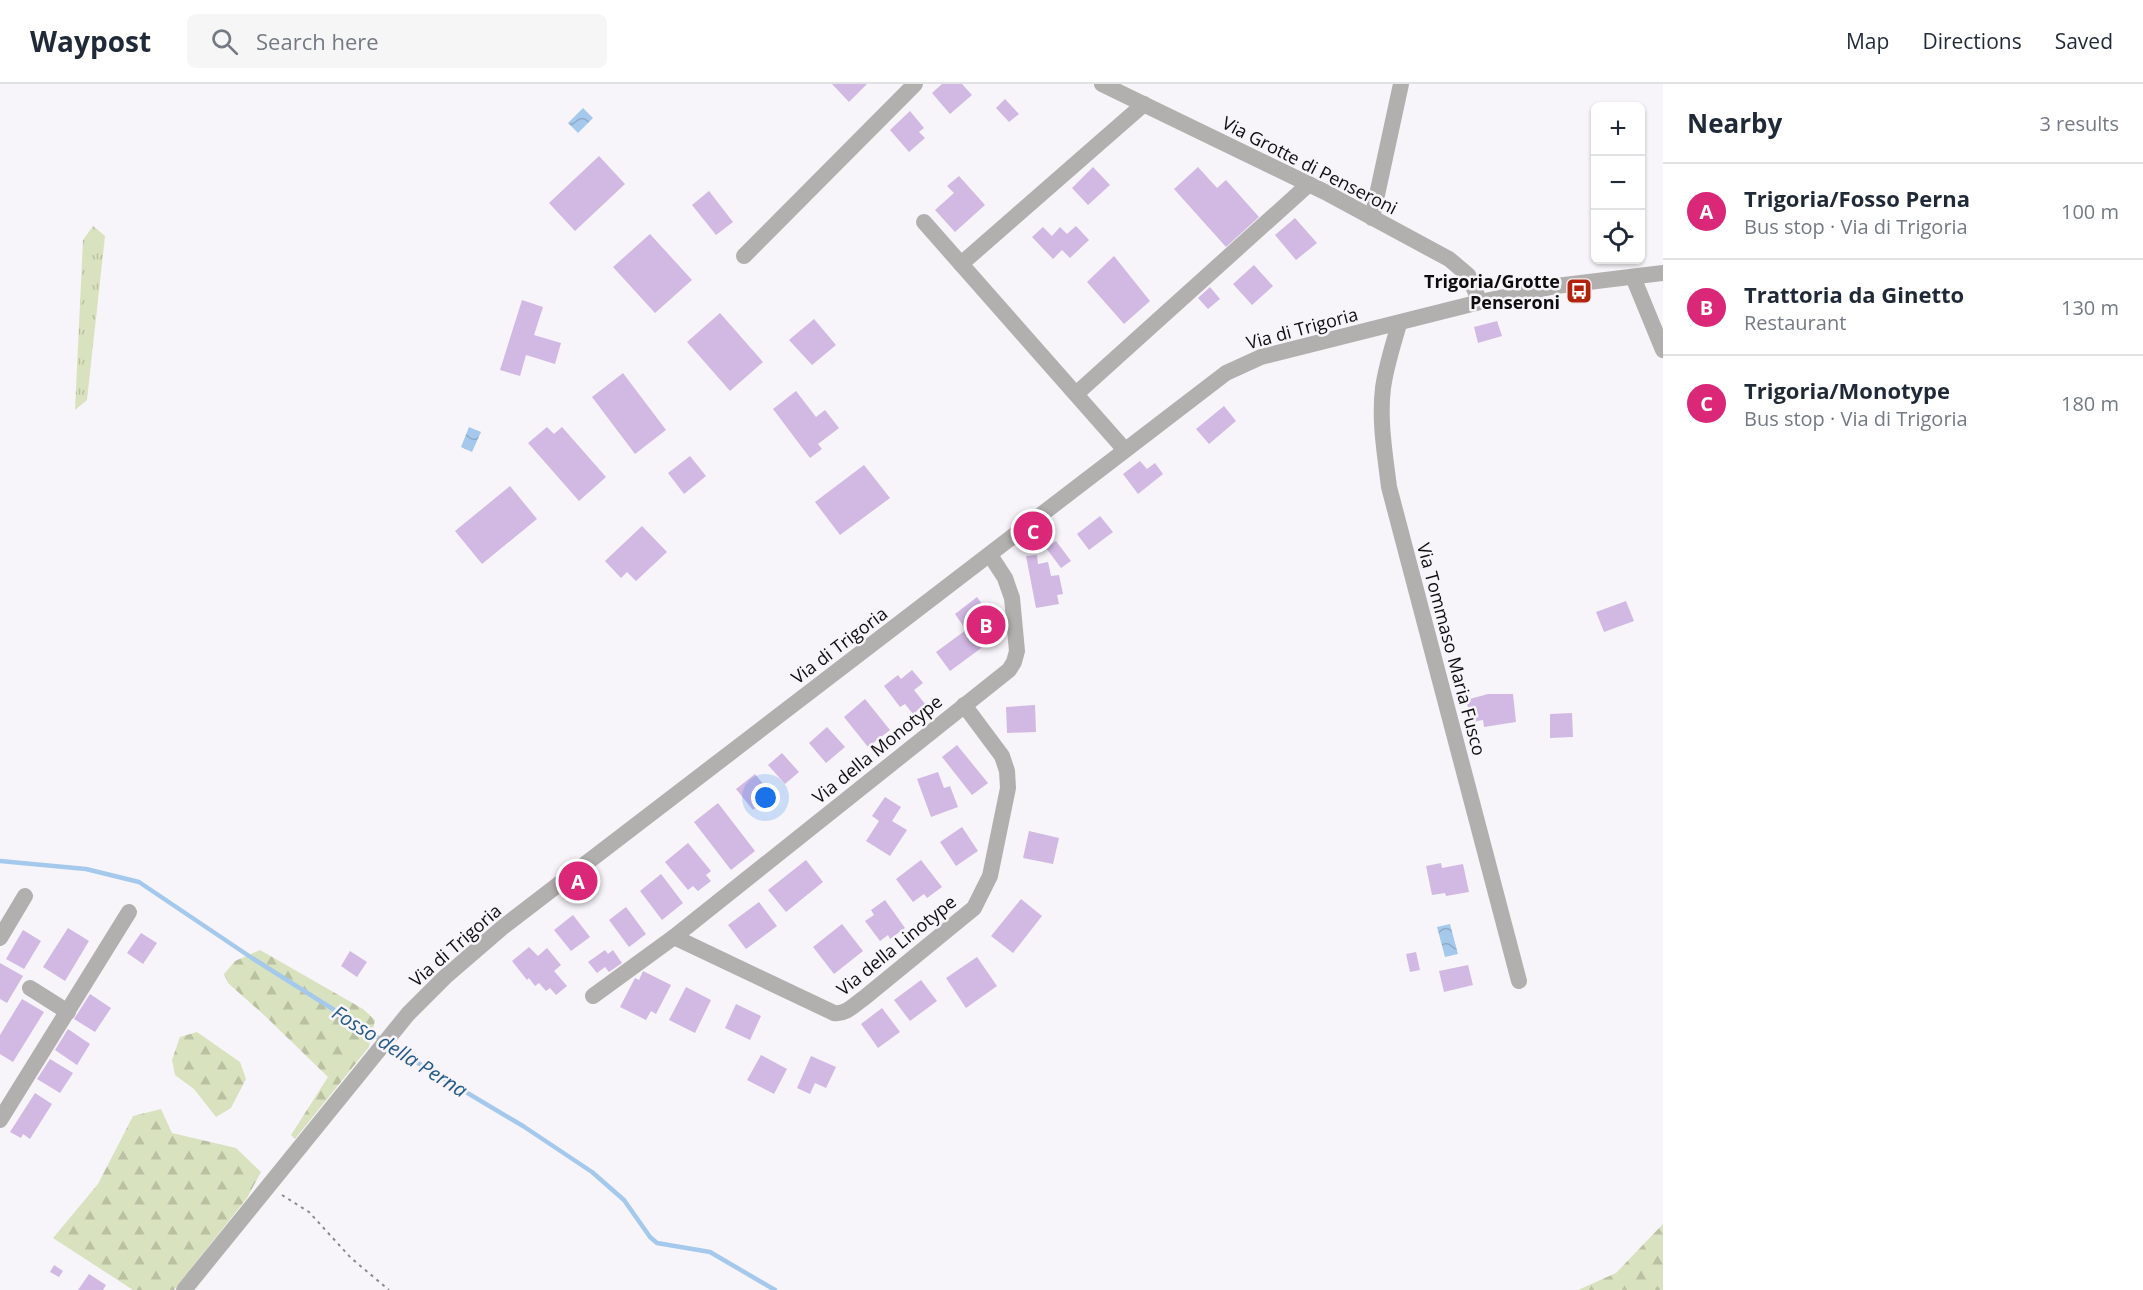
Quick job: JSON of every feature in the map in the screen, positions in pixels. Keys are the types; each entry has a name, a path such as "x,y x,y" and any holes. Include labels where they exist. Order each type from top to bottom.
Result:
{"street":[{"path":"744,256 915,84"},
{"name":"Via Grotte di Penseroni","path":"1102,84 1309,184 1458,265 1472,281 1480,302"},
{"path":"1372,218 1401,84"},
{"path":"961,264 1144,104"},
{"path":"1076,394 1309,184"},
{"path":"924,222 1125,450"},
{"name":"Via di Trigoria","path":"184,1290 408,1014 445,977 503,927 1218,379 1243,364 1272,354 1480,302 1557,286 1663,273"},
{"path":"1633,277 1663,350"},
{"name":"Via Tommaso Maria Fusco","path":"1399,324 1383,390 1382,433 1389,487 1519,981"},
{"name":"Via della Monotype","path":"593,996 674,937 1009,670 1016,654 1010,587 990,555"},
{"name":"Via della Linotype","path":"674,937 834,1012 846,1011 864,998 974,908 990,876 1008,788 1007,771 1002,756 964,705"},
{"path":"0,938 25,896"},
{"path":"0,1120 129,912"},
{"path":"30,988 68,1012"}],"path":[{"path":"264,1192 271,1191 283,1196 309,1212 351,1258 389,1290"}],"green space":[{"path":"93,226 105,236 87,400 75,410 83,240"},
{"path":"260,950 363,1009 375,1020 369,1047 295,1139 291,1135 328,1077 228,983 224,974 235,961"},
{"path":"197,1032 240,1062 246,1079 231,1108 216,1117 194,1089 175,1075 172,1060 180,1037"},
{"path":"161,1109 172,1133 236,1148 261,1172 247,1198 174,1290 133,1290 53,1238 98,1184 133,1116"},
{"path":"1663,1224 1663,1290 1578,1290 1616,1273"}],"water":[{"path":"583,108 593,118 578,133 568,123"},
{"path":"469,427 481,432 472,452 461,447"},
{"path":"1450,924 1458,954 1445,957 1437,927"}],"building":[{"path":"832,84 867,84 849,102"},
{"path":"942,84 962,84 972,95 950,114 932,93"},
{"path":"1005,99 1019,114 1009,122 996,108"},
{"path":"910,111 924,128 919,132 925,138 909,152 890,130"},
{"path":"599,156 625,184 575,231 549,203"},
{"path":"1093,167 1110,185 1088,205 1072,188"},
{"path":"1198,167 1217,188 1226,180 1259,217 1226,247 1174,189"},
{"path":"959,176 985,205 955,232 935,210 954,193 947,186"},
{"path":"709,191 733,222 716,235 692,205"},
{"path":"1295,218 1317,243 1296,260 1275,235"},
{"path":"1076,226 1089,240 1070,258 1062,250 1053,259 1032,237 1043,227 1052,236 1060,227 1067,234"},
{"path":"650,234 692,280 655,313 613,267"},
{"path":"1114,256 1150,301 1124,324 1087,282"},
{"path":"1254,265 1273,286 1252,305 1233,284"},
{"path":"1210,287 1220,299 1208,309 1198,298"},
{"path":"522,300 543,307 534,335 561,343 555,364 526,355 520,376 500,370"},
{"path":"720,313 763,362 730,391 687,342"},
{"path":"814,319 836,345 812,365 789,340"},
{"path":"1497,321 1502,336 1478,343 1474,327"},
{"path":"623,373 666,430 635,454 592,397"},
{"path":"796,391 816,417 825,410 839,428 818,444 822,449 810,458 773,409"},
{"path":"1224,406 1236,421 1209,444 1196,429"},
{"path":"547,427 554,434 562,427 606,477 579,501 528,443"},
{"path":"690,456 706,476 684,494 668,473"},
{"path":"1140,461 1147,469 1155,463 1163,474 1138,494 1123,474"},
{"path":"864,465 890,498 840,535 815,502"},
{"path":"510,486 537,519 482,564 455,531"},
{"path":"1100,516 1113,532 1089,550 1077,534"},
{"path":"642,526 667,552 636,581 627,572 621,578 605,561"},
{"path":"1056,541 1071,561 1061,568 1046,548"},
{"path":"1037,555 1038,564 1048,562 1051,576 1059,575 1063,594 1057,595 1059,604 1036,608 1026,556"},
{"path":"977,597 1003,632 950,671 936,652 966,630 955,614"},
{"path":"1626,601 1634,621 1604,632 1596,612"},
{"path":"912,670 923,683 914,690 925,704 913,714 905,704 900,707 884,686 898,675 901,679"},
{"path":"1488,694 1513,694 1516,722 1484,727 1483,720 1472,722 1466,700"},
{"path":"865,699 890,730 868,747 844,717"},
{"path":"1035,705 1036,732 1007,733 1006,707"},
{"path":"1572,713 1573,737 1550,738 1550,714"},
{"path":"827,727 845,747 826,763 809,743"},
{"path":"957,745 988,783 972,795 942,757"},
{"path":"782,753 799,772 785,784 768,765"},
{"path":"938,772 944,788 950,786 958,807 931,817 917,779"},
{"path":"755,774 772,795 753,810 736,789"},
{"path":"885,797 901,807 892,821 907,830 890,856 866,841 879,821 872,816"},
{"path":"718,803 755,851 731,870 694,822"},
{"path":"962,827 978,851 956,866 940,842"},
{"path":"1029,831 1059,838 1053,864 1023,858"},
{"path":"688,843 711,871 706,875 711,881 698,891 693,886 688,890 665,862"},
{"path":"806,860 823,882 786,912 768,890"},
{"path":"921,860 942,887 927,898 924,894 913,902 896,879"},
{"path":"1441,863 1442,868 1463,864 1469,892 1446,896 1445,893 1432,895 1426,866"},
{"path":"661,874 683,903 662,920 640,891"},
{"path":"1021,899 1042,916 1013,953 991,936"},
{"path":"885,900 905,928 890,939 888,935 880,941 865,921 874,915 871,910"},
{"path":"759,902 777,926 746,949 728,925"},
{"path":"626,907 646,934 629,947 609,920"},
{"path":"573,915 590,937 571,951 554,930"},
{"path":"842,924 863,951 834,974 813,947"},
{"path":"68,928 89,941 65,981 43,967"},
{"path":"23,930 41,941 24,969 6,959"},
{"path":"141,933 157,943 143,964 127,953"},
{"path":"529,947 538,956 547,948 561,965 554,971 567,986 556,995 550,988 546,991 539,983 535,986 529,978 527,980 512,961"},
{"path":"605,950 608,954 613,950 622,963 609,972 605,967 597,973 588,962"},
{"path":"350,951 367,962 357,977 341,966"},
{"path":"1416,952 1420,970 1410,972 1406,954"},
{"path":"977,957 997,986 966,1008 946,978"},
{"path":"0,963 23,976 7,1003 0,999"},
{"path":"1468,965 1473,985 1444,992 1439,971"},
{"path":"643,971 671,985 656,1014 651,1011 646,1020 620,1007 635,978 639,980"},
{"path":"921,980 937,1001 910,1021 894,1000"},
{"path":"686,987 711,1000 695,1033 669,1020"},
{"path":"90,994 111,1008 95,1032 74,1019"},
{"path":"22,999 44,1012 13,1062 0,1054 0,1035"},
{"path":"736,1004 761,1016 750,1040 725,1028"},
{"path":"882,1008 900,1032 878,1048 861,1024"},
{"path":"68,1029 90,1044 77,1065 55,1050"},
{"path":"761,1055 787,1069 774,1094 747,1080"},
{"path":"811,1056 836,1067 826,1088 815,1083 810,1094 797,1088"},
{"path":"50,1059 73,1073 60,1093 37,1079"},
{"path":"35,1093 52,1104 30,1139 23,1134 21,1138 10,1132"},
{"path":"54,1265 63,1271 59,1277 50,1272"},
{"path":"89,1274 106,1285 103,1290 78,1290"}],"waterway":[{"name":"Fosso della Perna","path":"0,861 86,869 139,882 252,958 434,1073 523,1126 592,1172 624,1200 650,1237 657,1243 710,1252 775,1290"}],"place":[{"name":"Trigoria/Grotte Penseroni","path":"1579,291"},
{"name":"Trigoria/Monotype","path":"1033,531"},
{"name":"Trattoria da Ginetto","path":"986,625"},
{"name":"Trigoria/Fosso Perna","path":"578,881"}]}
